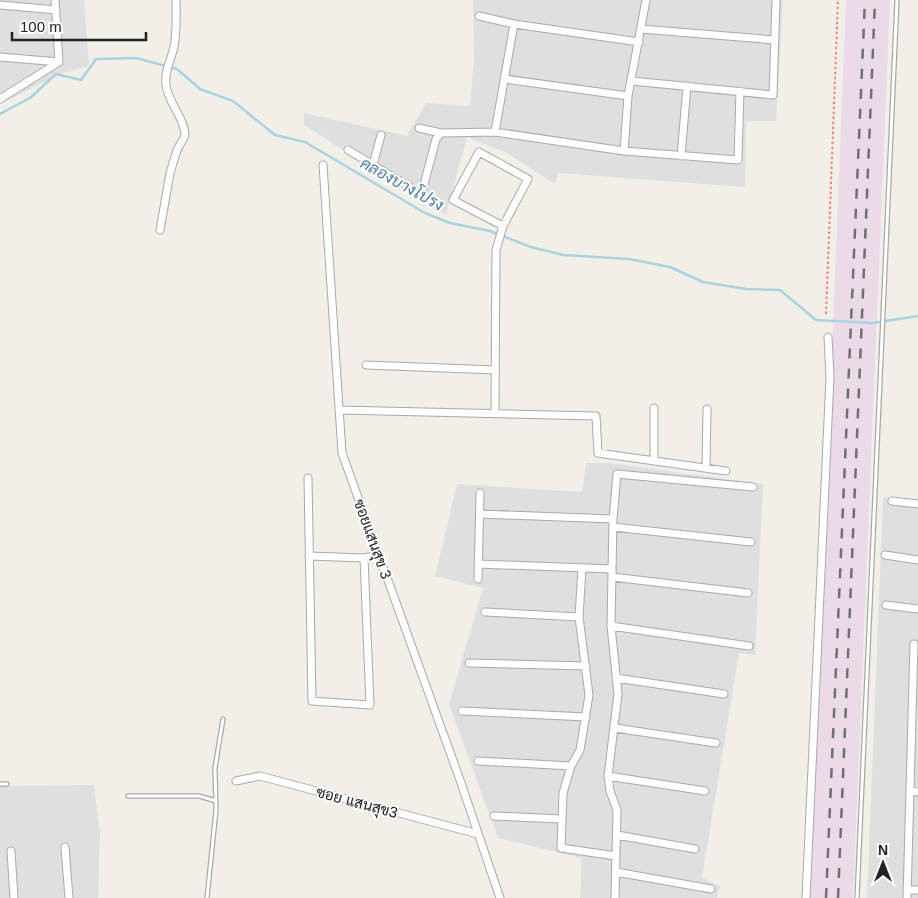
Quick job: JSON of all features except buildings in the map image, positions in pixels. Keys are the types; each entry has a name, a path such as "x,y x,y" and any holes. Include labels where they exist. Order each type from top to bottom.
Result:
{"street":[{"path":"55,0 59,62"},
{"path":"160,230 170,173 177,150 186,136 184,126 168,95 165,75 176,35 176,0"},
{"path":"624,151 628,96 646,0"},
{"path":"632,81 773,95 776,0"},
{"path":"0,5 56,10"},
{"path":"479,16 514,24 639,42"},
{"path":"495,132 514,24"},
{"path":"641,29 775,40"},
{"path":"0,57 59,62"},
{"path":"0,99 59,62"},
{"path":"505,79 628,96"},
{"path":"681,156 687,86"},
{"path":"419,128 441,133 495,132 624,151 738,160 740,91"},
{"path":"348,150 418,192 422,192 436,138 441,133"},
{"path":"373,165 381,135"},
{"path":"495,414 496,250 502,228 528,179 479,152 454,200 502,228"},
{"name":"ซอยแสนสุข 3","path":"323,165 342,453 500,898"},
{"path":"806,898 830,377 828,337"},
{"path":"366,364 495,370"},
{"path":"654,408 654,461"},
{"path":"339,410 596,416 598,453 726,471"},
{"path":"706,410 706,468"},
{"path":"615,898 617,810 610,791 608,776 615,728 616,678 611,626 613,523 617,474 753,487"},
{"path":"308,478 312,701 370,705 364,558"},
{"path":"478,580 480,494"},
{"path":"892,501 918,504"},
{"path":"480,514 613,523 752,542"},
{"path":"309,556 364,558 379,555"},
{"path":"885,555 918,560"},
{"path":"478,564 612,569"},
{"path":"582,568 579,617 589,695 580,750 571,766 563,793 560,819 561,848 616,856"},
{"path":"612,577 748,593"},
{"path":"886,605 918,609"},
{"path":"485,612 579,617"},
{"path":"611,626 749,646"},
{"path":"914,644 916,667 915,730 910,791 907,894 918,890"},
{"path":"469,663 586,666"},
{"path":"616,678 724,694"},
{"path":"462,711 586,717"},
{"path":"615,728 716,743"},
{"path":"478,761 571,766"},
{"name":"ซอย แสนสุข3","path":"236,781 260,776 478,834"},
{"path":"608,776 705,791"},
{"path":"910,791 918,792"},
{"path":"494,816 560,819"},
{"path":"617,835 695,849"},
{"path":"65,847 69,898"},
{"path":"11,851 14,898"},
{"path":"616,872 711,889"}],"lane":[{"path":"856,898 897,0"},
{"path":"207,898 216,801 215,768 223,719"},
{"path":"0,784 7,784"},
{"path":"128,796 198,796 216,801"}],"path":[{"path":"826,314 838,0"}],"shaded area":[{"path":"0,0 84,0 89,66 62,73 0,104"},
{"path":"473,0 783,0 776,121 746,121 745,187 558,173 555,184 507,153 467,137 446,215 304,125 304,113 407,136 426,103 470,106 474,61"},
{"path":"846,0 890,0 853,898 810,898"},
{"path":"586,463 610,463 763,484 755,655 739,653 702,878 720,886 717,898 580,898 582,858 498,838 449,704 483,588 435,576 457,484 582,492"},
{"path":"883,497 918,501 918,898 867,898"},
{"path":"94,785 100,835 98,898 0,898 0,786"}],"waterway":[{"name":"คลองบางโปรง","path":"0,114 30,98 56,74 81,80 96,59 136,58 177,69 200,89 233,101 275,135 305,142 425,213 450,223 490,231 531,247 563,255 629,259 670,267 703,282 746,289 780,290 816,320 873,323 918,316"}],"railway":[{"path":"826,898 865,0"},
{"path":"838,898 875,0"}]}
